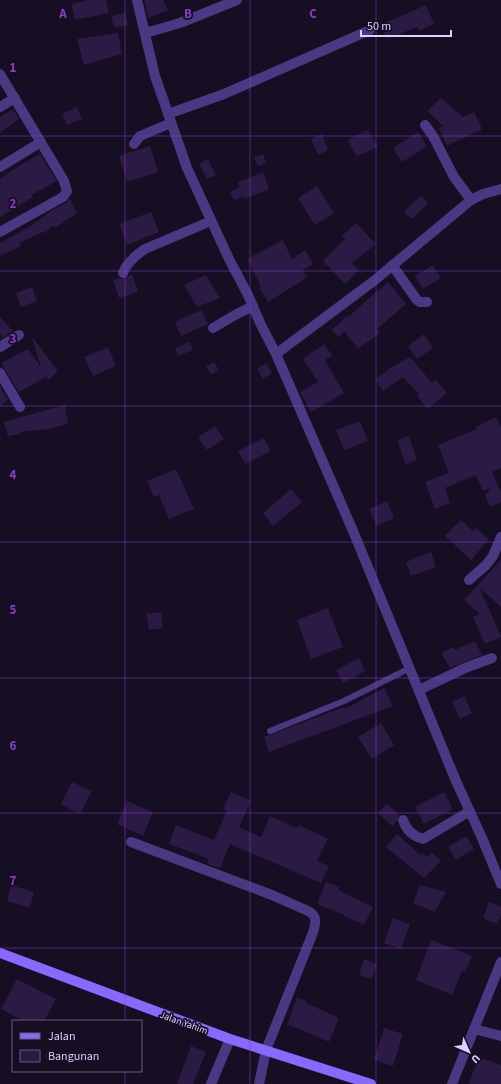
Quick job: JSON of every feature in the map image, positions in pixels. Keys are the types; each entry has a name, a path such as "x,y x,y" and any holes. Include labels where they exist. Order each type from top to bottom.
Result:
{"street":[{"path":"138,0 155,76 187,168 228,259 248,295 276,354 353,531 456,781 501,884"},
{"path":"145,33 180,23 237,0"},
{"path":"134,144 140,136 170,118 370,30"},
{"path":"0,74 64,181 67,191 66,194 0,232"},
{"path":"0,107 14,98"},
{"path":"425,125 433,136 454,177 471,200"},
{"path":"0,167 41,142"},
{"path":"276,354 337,309 471,200 483,194 501,190"},
{"path":"123,272 129,262 145,249 211,221"},
{"path":"392,265 417,300 420,302 426,302"},
{"path":"213,328 253,306"},
{"path":"0,347 19,335"},
{"path":"0,373 20,407"},
{"path":"469,580 486,565 493,556 501,537"},
{"path":"419,690 465,668 492,658"},
{"path":"403,820 407,829 423,839 470,811"},
{"path":"131,842 272,895 312,913 315,917 316,925 266,1050 259,1084"},
{"name":"Jalan Yahim","path":"0,953 230,1039 371,1084"},
{"path":"452,1084 499,973 501,962"},
{"path":"474,1029 501,1036"},
{"path":"211,1084 230,1039"}],"lane":[{"path":"270,731 344,701 410,668"}],"building":[{"path":"88,0 106,0 109,13 75,20 71,4"},
{"path":"144,0 163,0 168,10 148,18"},
{"path":"426,5 434,24 419,31 417,27 387,39 380,25"},
{"path":"125,13 128,25 114,28 111,16"},
{"path":"118,33 122,54 84,65 77,39"},
{"path":"441,98 463,117 474,112 482,129 447,146 439,128 443,126 427,111"},
{"path":"77,107 82,119 67,125 62,114"},
{"path":"13,109 19,119 0,133 0,117"},
{"path":"368,130 378,147 357,156 347,140"},
{"path":"418,132 427,146 402,162 393,148"},
{"path":"322,134 328,150 318,155 311,139"},
{"path":"150,146 158,172 127,182 119,156"},
{"path":"40,154 57,181 31,195 33,197 0,217 0,179"},
{"path":"263,154 266,163 258,166 254,157"},
{"path":"208,159 216,175 207,179 199,164"},
{"path":"263,172 269,189 244,199 243,196 234,201 230,192 239,187 238,182"},
{"path":"317,186 334,213 315,225 298,198"},
{"path":"421,195 428,203 412,219 404,212"},
{"path":"70,199 77,213 55,228 54,225 44,233 43,232 19,243 21,246 0,256 0,243 32,225"},
{"path":"151,212 159,232 127,245 119,224"},
{"path":"356,223 376,244 352,263 359,270 345,284 323,261 345,239 342,236"},
{"path":"283,240 292,259 305,250 313,264 302,271 308,277 268,302 259,287 261,286 247,259"},
{"path":"433,265 441,278 423,289 415,276"},
{"path":"132,274 138,292 119,298 113,280 119,278 124,279"},
{"path":"206,275 220,298 197,307 184,285"},
{"path":"388,282 406,304 377,329 380,333 358,349 344,331 339,337 332,330 347,316 348,317"},
{"path":"32,287 37,301 21,307 16,293"},
{"path":"201,310 208,324 181,336 175,322"},
{"path":"0,317 13,331 3,338 0,334"},
{"path":"424,334 433,348 417,359 408,346"},
{"path":"32,338 58,371 48,380 46,377 19,392 1,363 28,349 41,367"},
{"path":"190,342 193,350 178,356 175,348"},
{"path":"324,344 332,355 325,360 344,393 311,412 300,392 318,382 303,359"},
{"path":"108,347 116,366 93,376 84,357"},
{"path":"410,357 432,383 436,380 447,393 428,409 417,396 419,394 403,377 383,391 375,379 389,370 388,369"},
{"path":"214,362 219,370 211,375 206,366"},
{"path":"266,363 272,373 263,379 257,369"},
{"path":"0,386 8,400 0,406"},
{"path":"65,405 68,424 49,429 20,432 20,434 8,436 4,422"},
{"path":"496,417 501,427 501,468 492,472 501,492 501,502 490,507 485,495 491,488 483,491 476,475 445,488 450,503 435,509 425,482 449,473 438,445 477,429 476,427"},
{"path":"360,421 368,441 344,450 336,430"},
{"path":"215,426 224,439 207,450 198,437"},
{"path":"409,436 417,460 406,465 397,440"},
{"path":"264,438 271,451 245,464 238,451"},
{"path":"176,469 194,509 169,519 159,495 154,497 147,481"},
{"path":"291,489 302,502 273,526 263,513"},
{"path":"387,501 394,518 377,526 369,509"},
{"path":"461,520 473,531 476,528 489,539 471,560 445,536"},
{"path":"431,552 436,567 411,576 406,562"},
{"path":"501,560 501,607 479,587 501,636 485,644 473,617 480,614 464,600"},
{"path":"328,608 343,647 311,659 297,620"},
{"path":"161,612 163,628 149,630 146,614"},
{"path":"475,641 482,655 450,668 441,653 453,647 455,650"},
{"path":"359,658 365,671 343,683 336,670"},
{"path":"384,688 393,706 269,752 264,737 344,707 345,709"},
{"path":"464,696 472,713 460,719 452,702"},
{"path":"381,723 394,745 372,759 358,737"},
{"path":"72,782 92,791 80,814 61,804"},
{"path":"231,792 251,801 239,827 261,837 270,816 297,828 299,825 328,839 317,861 329,866 321,883 230,844 220,868 207,864 209,859 169,844 176,825 214,840 227,810 223,809"},
{"path":"444,792 453,809 424,824 415,807"},
{"path":"127,801 153,812 143,836 117,824"},
{"path":"387,804 399,815 397,821 392,826 378,813"},
{"path":"397,834 420,855 422,853 427,857 432,853 441,861 424,878 386,847"},
{"path":"466,836 474,849 456,860 448,847"},
{"path":"326,882 339,887 338,890 373,907 364,925 317,904"},
{"path":"11,885 34,892 30,908 7,901"},
{"path":"420,885 446,892 435,912 413,903"},
{"path":"489,902 501,907 501,915 497,924 483,918"},
{"path":"393,918 410,924 401,949 384,943"},
{"path":"431,940 472,956 465,972 462,971 452,995 416,980"},
{"path":"364,959 377,964 372,979 359,975"},
{"path":"17,979 56,999 45,1020 22,1020 1,1009"},
{"path":"297,997 307,1001 306,1003 339,1018 329,1042 287,1025"},
{"path":"384,1028 403,1034 393,1066 374,1060"},
{"path":"191,1046 206,1052 193,1084 177,1084"},
{"path":"478,1057 501,1065 501,1084 469,1084"}]}
